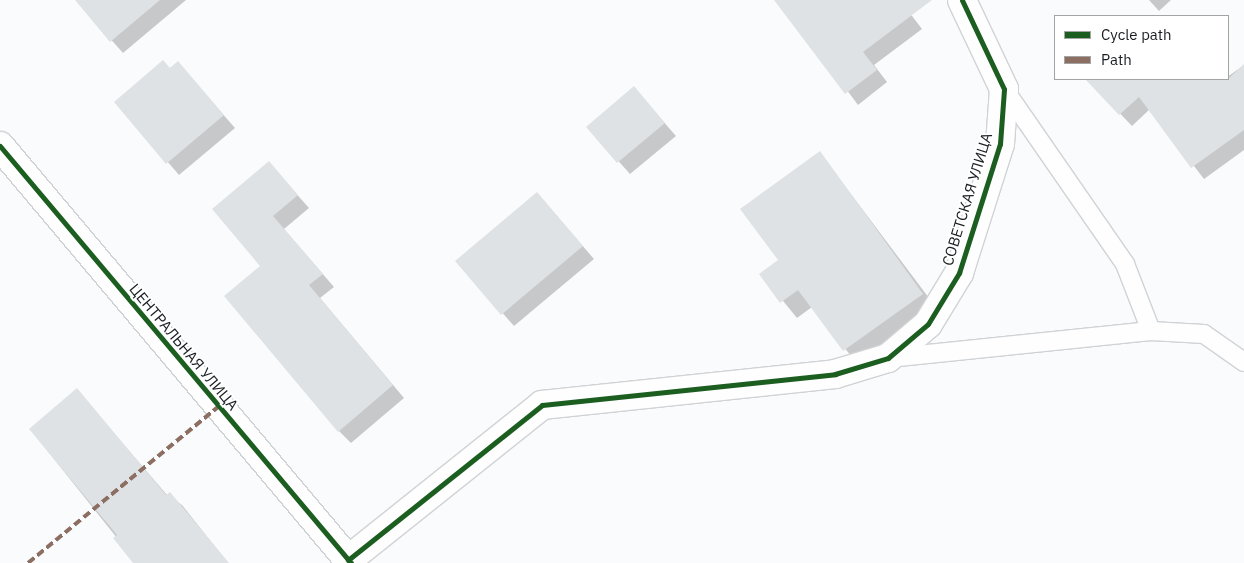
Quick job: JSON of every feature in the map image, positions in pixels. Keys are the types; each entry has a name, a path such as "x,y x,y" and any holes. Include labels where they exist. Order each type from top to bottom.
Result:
{"street":[{"name":"СОВЕТСКАЯ УЛИЦА","path":"888,358 928,324 959,272 1000,144 1004,89 962,0"},
{"name":"ЦЕНТРАЛЬНАЯ УЛИЦА","path":"0,146 350,562"},
{"path":"350,562 542,405 835,374 888,358"}],"lane":[{"path":"1004,89 1124,264 1151,331"},
{"path":"888,358 1151,331 1204,334 1244,362"}],"building":[{"path":"75,0 160,0 110,42"},
{"path":"774,0 932,0 863,52 877,70 845,94"},
{"path":"163,60 170,68 178,61 224,115 166,164 114,102"},
{"path":"1244,64 1244,130 1191,168 1139,97 1119,115 1086,80 1229,80"},
{"path":"634,86 665,123 617,163 586,127"},
{"path":"820,151 923,294 843,351 798,290 780,303 759,274 778,260 740,209"},
{"path":"269,161 298,195 273,216 323,274 309,285 393,385 338,432 224,296 260,266 212,209"},
{"path":"537,192 583,246 501,315 455,261"},
{"path":"77,388 166,495 170,492 229,563 133,563 113,538 117,535 29,429"}],"marked path":[{"path":"28,563 218,407"}],"cycle path":[{"path":"348,560 542,405 835,374 888,358 928,324 959,273 1000,144 1004,89 962,0"},
{"path":"0,146 351,563"}]}
